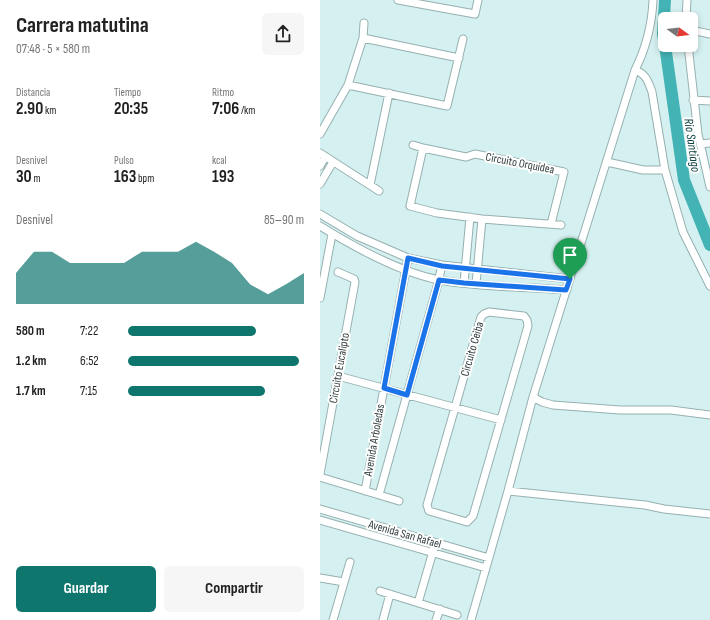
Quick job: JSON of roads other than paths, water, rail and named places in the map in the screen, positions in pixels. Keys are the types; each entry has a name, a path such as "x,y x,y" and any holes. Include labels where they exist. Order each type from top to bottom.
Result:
{"street":[{"path":"401,0 478,15 478,0"},
{"path":"471,620 533,397 635,70 642,55 647,38 652,15 653,0"},
{"path":"686,12 687,0"},
{"path":"320,134 348,85 363,38 364,23"},
{"path":"698,31 710,34"},
{"path":"363,38 459,58"},
{"path":"348,85 447,106 463,39"},
{"path":"689,52 693,100 700,144 710,187"},
{"path":"635,70 641,72 648,79 652,92 665,170 683,232 710,286"},
{"path":"370,185 389,93"},
{"path":"693,100 710,101"},
{"path":"700,144 710,144"},
{"name":"Circuito Orquídea","path":"413,145 466,157 474,154 564,172 552,224"},
{"path":"423,148 410,206 437,213 482,219 561,225"},
{"path":"320,166 323,155 379,191"},
{"path":"320,184 323,172 333,162"},
{"path":"607,162 643,170 665,170"},
{"path":"320,214 357,236 408,258 442,266 570,279"},
{"path":"464,283 470,217"},
{"path":"476,284 482,219"},
{"path":"320,226 365,252 406,270 439,280 566,290"},
{"path":"468,233 481,235"},
{"path":"320,298 332,234"},
{"name":"Avenida Arboledas","path":"365,491 408,258"},
{"name":"Avenida Arboledas","path":"379,495 442,266"},
{"name":"Circuito Eucalipto","path":"338,272 354,279 355,282 320,475 399,502"},
{"name":"Circuito Ceiba","path":"489,312 524,316 528,320 528,326 473,516 467,522 429,511 427,504 455,408 481,317 489,312"},
{"path":"338,376 501,420"},
{"path":"533,397 542,402 553,405 620,410 671,410 710,415"},
{"path":"508,491 645,505 664,509 710,514"},
{"name":"Avenida San Rafael","path":"320,509 489,558"},
{"name":"Avenida San Rafael","path":"320,520 486,568"},
{"path":"372,535 375,525"},
{"path":"418,603 436,542"},
{"path":"333,620 350,562"},
{"path":"320,578 344,582"},
{"path":"380,591 457,615"},
{"path":"383,620 390,594"},
{"path":"436,620 440,609"}],"waterway":[{"name":"Rio Santiago","path":"664,12 665,0"},
{"name":"Rio Santiago","path":"666,52 684,180 710,245"}]}
